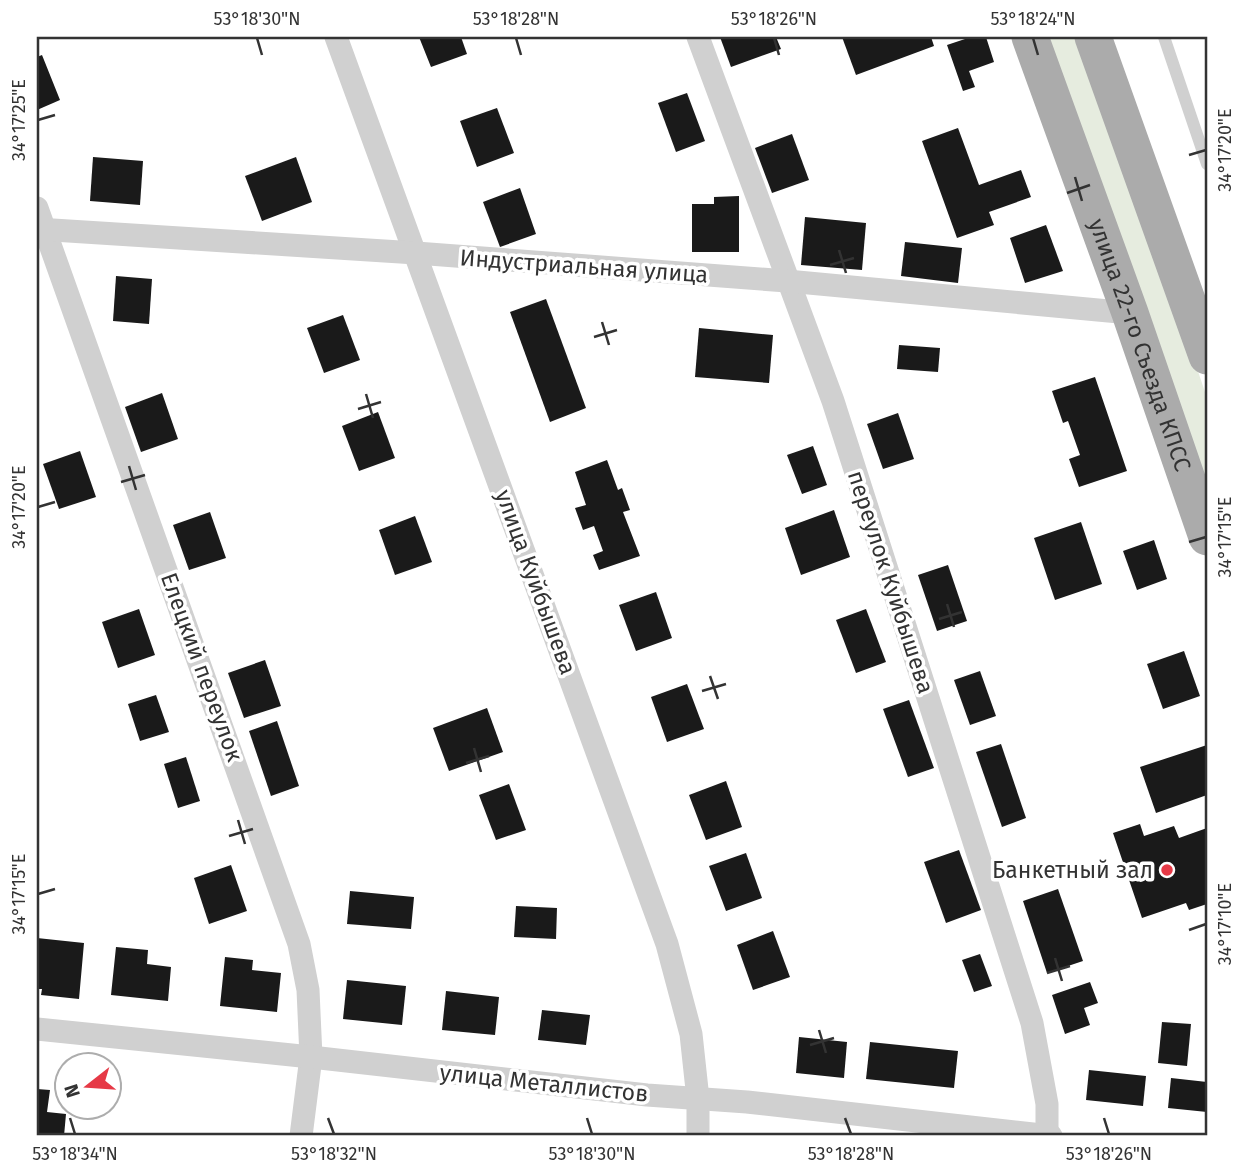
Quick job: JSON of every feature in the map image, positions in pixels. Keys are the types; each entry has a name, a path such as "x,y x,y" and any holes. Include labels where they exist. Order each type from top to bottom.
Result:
{"main road":[{"name":"улица 22-го Съезда КПСС","path":"1030,37 1130,313 1207,537"},
{"path":"1093,37 1207,356"}],"street":[{"name":"улица Куйбышева","path":"336,37 667,944 691,1034 698,1099 698,1136"},
{"name":"переулок Куйбышева","path":"698,37 833,401 1032,1023 1047,1104 1048,1136"},
{"name":"Елецкий переулок","path":"37,208 41,229 285,898 299,944 308,990 311,1057 301,1136"},
{"name":"Индустриальная улица","path":"41,229 416,253 787,281 1130,313"},
{"name":"улица Металлистов","path":"37,1029 747,1102 1048,1136"}],"lane":[{"path":"1164,37 1207,164"}],"shaded area":[{"path":"1044,37 1076,37 1182,324 1207,398 1207,486"}],"building":[{"path":"419,37 461,37 467,54 431,67"},
{"path":"720,37 776,37 781,49 731,67"},
{"path":"842,37 931,37 934,46 856,75"},
{"path":"971,37 986,37 994,62 969,71 975,87 963,91 947,45"},
{"path":"42,55 60,100 37,110 37,57"},
{"path":"687,93 705,141 676,152 658,103"},
{"path":"497,108 514,153 477,167 460,121"},
{"path":"958,128 979,185 1021,170 1031,197 989,212 994,225 957,238 922,141"},
{"path":"792,134 809,180 772,193 755,148"},
{"path":"93,157 143,161 140,205 90,201"},
{"path":"296,157 312,202 262,221 245,176"},
{"path":"520,188 536,234 500,247 483,202"},
{"path":"739,196 739,252 692,252 692,204 714,204 714,197"},
{"path":"805,217 866,223 862,270 801,265"},
{"path":"1046,225 1063,271 1025,283 1010,238"},
{"path":"905,242 962,248 958,283 901,276"},
{"path":"116,276 152,279 149,324 113,321"},
{"path":"546,299 586,408 550,422 510,312"},
{"path":"343,315 360,360 324,373 307,328"},
{"path":"699,328 773,335 769,383 695,377"},
{"path":"899,345 940,348 938,372 897,369"},
{"path":"1095,377 1127,471 1079,487 1069,459 1080,455 1068,421 1063,423 1052,391"},
{"path":"162,393 178,439 141,452 125,407"},
{"path":"378,412 395,458 359,471 342,426"},
{"path":"898,413 914,459 883,469 867,424"},
{"path":"813,446 827,485 802,494 787,455"},
{"path":"80,451 96,497 59,509 43,464"},
{"path":"607,460 618,490 622,488 630,510 623,512 640,556 599,570 593,555 603,551 594,526 583,530 575,508 586,505 575,472"},
{"path":"834,510 850,557 801,575 785,528"},
{"path":"210,512 226,558 189,570 173,525"},
{"path":"415,516 432,562 395,575 379,530"},
{"path":"1081,522 1102,584 1055,600 1034,538"},
{"path":"1154,540 1167,579 1137,590 1123,551"},
{"path":"948,565 967,621 937,631 918,575"},
{"path":"656,592 672,638 636,651 619,605"},
{"path":"139,609 155,655 118,668 102,622"},
{"path":"866,609 886,662 856,673 836,620"},
{"path":"1184,651 1200,696 1163,709 1147,664"},
{"path":"265,660 281,706 244,718 228,673"},
{"path":"980,671 996,716 970,725 954,680"},
{"path":"687,684 704,729 667,742 651,697"},
{"path":"156,695 169,732 140,741 128,704"},
{"path":"909,700 934,768 908,777 883,709"},
{"path":"487,708 503,752 449,771 433,728"},
{"path":"277,721 299,786 271,796 249,731"},
{"path":"1001,744 1026,818 1002,827 976,752"},
{"path":"1207,745 1207,795 1156,813 1140,767"},
{"path":"186,757 200,801 178,808 164,764"},
{"path":"726,781 742,827 706,840 689,795"},
{"path":"509,784 526,830 496,840 479,795"},
{"name":"Банкетный зал","path":"1140,824 1144,836 1174,826 1179,838 1207,828 1207,904 1189,910 1186,903 1142,918 1113,833"},
{"path":"959,850 981,910 946,923 924,862"},
{"path":"746,853 762,898 726,911 709,866"},
{"path":"231,865 247,911 209,924 194,878"},
{"path":"1058,889 1083,961 1047,973 1023,901"},
{"path":"350,891 414,897 411,929 347,924"},
{"path":"516,906 557,908 556,939 514,937"},
{"path":"773,931 790,977 753,990 737,945"},
{"path":"37,938 84,943 79,999 41,995 42,989 37,989"},
{"path":"116,947 148,950 147,964 171,967 168,1001 111,995"},
{"path":"980,954 992,986 974,992 962,960"},
{"path":"225,957 253,960 252,970 281,973 277,1012 220,1006"},
{"path":"347,980 406,986 402,1025 343,1019"},
{"path":"1090,982 1098,1003 1084,1008 1090,1025 1065,1034 1052,995"},
{"path":"446,991 499,997 495,1035 442,1030"},
{"path":"542,1010 590,1015 586,1045 538,1040"},
{"path":"1162,1022 1191,1024 1187,1066 1158,1063"},
{"path":"799,1037 847,1042 844,1078 796,1073"},
{"path":"870,1042 958,1051 954,1088 866,1079"},
{"path":"1089,1070 1146,1076 1143,1106 1086,1100"},
{"path":"1171,1078 1207,1082 1207,1112 1168,1108"},
{"path":"37,1089 50,1090 47,1112 52,1113 52,1120 65,1120 64,1136 37,1136"}],"place":[{"name":"Банкетный зал","path":"1167,870"}]}
